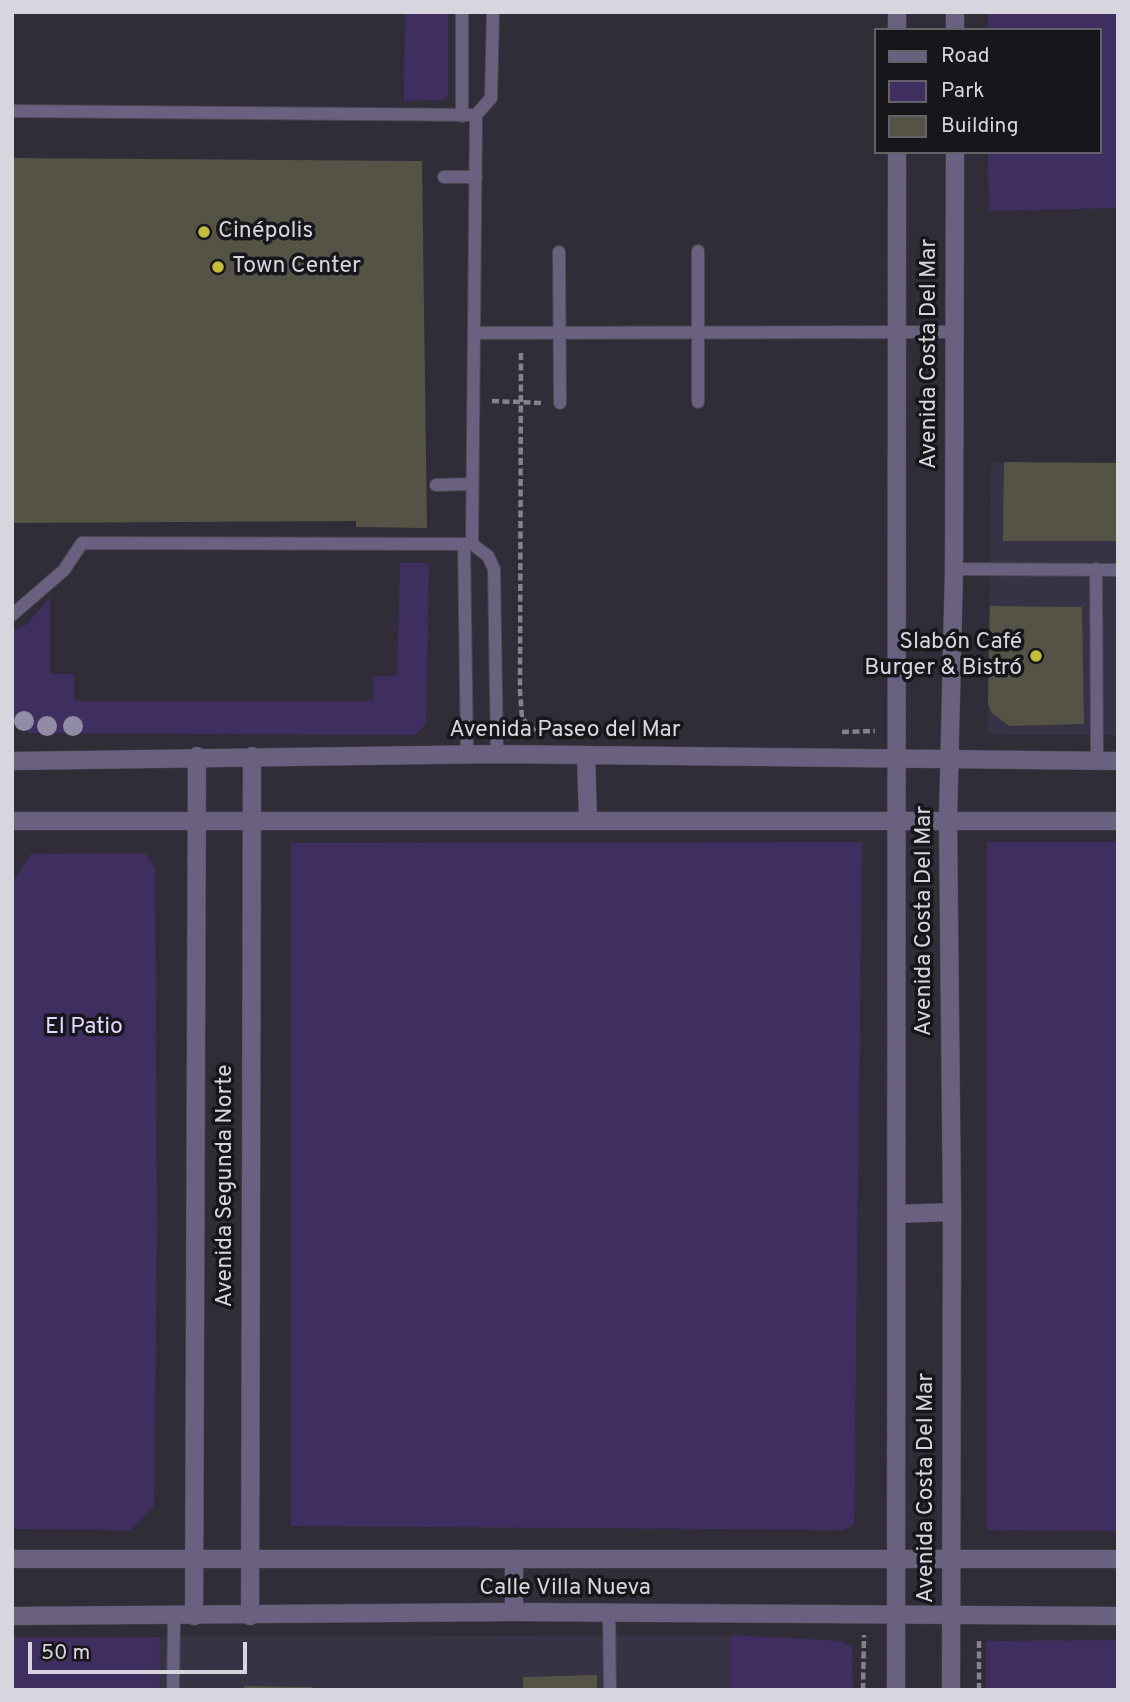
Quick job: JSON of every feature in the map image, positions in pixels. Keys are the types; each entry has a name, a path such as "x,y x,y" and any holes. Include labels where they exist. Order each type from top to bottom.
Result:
{"street":[{"name":"Avenida Costa Del Mar","path":"896,1690 897,154"},
{"name":"Avenida Costa Del Mar","path":"951,1690 952,1212 948,820 954,569 955,154"},
{"name":"Avenida Paseo del Mar","path":"12,761 197,756 496,754 1118,761"},
{"path":"586,755 588,820"},
{"name":"Avenida Segunda Norte","path":"194,1616 197,756"},
{"name":"Avenida Segunda Norte","path":"250,1616 252,756"},
{"path":"12,821 1118,821"},
{"path":"897,1213 952,1212"},
{"name":"Calle Villa Nueva","path":"12,1559 1118,1559"},
{"path":"514,1559 514,1612"},
{"name":"Calle Villa Nueva","path":"12,1616 514,1612 1118,1616"}],"lane":[{"path":"462,12 462,116"},
{"path":"467,754 476,115 491,98 493,12"},
{"path":"12,111 476,115"},
{"path":"444,177 476,177"},
{"path":"698,251 698,402"},
{"path":"559,252 559,403"},
{"path":"474,333 954,332"},
{"path":"436,485 472,484"},
{"path":"12,615 64,570 82,543 468,544 488,556 494,569 496,754"},
{"path":"954,569 1118,569"},
{"path":"1096,569 1097,761"},
{"path":"609,1613 610,1690"},
{"path":"173,1690 174,1616"}],"path":[{"path":"521,333 521,705 522,718 530,729 539,733"},
{"path":"474,399 522,404 559,403"},
{"path":"863,1690 864,1615"},
{"path":"979,1616 979,1690"}],"shaded area":[{"path":"991,462 1118,463 1118,735 987,734"},
{"path":"731,1635 730,1690 159,1690 159,1637"}],"green space":[{"path":"405,12 448,12 448,95 443,100 404,101"},
{"path":"988,12 1118,12 1118,208 989,211 988,154 1102,154 1102,28 988,28"},
{"path":"400,563 429,563 426,724 415,735 29,733 12,716 12,630 26,625 50,597 50,674 74,674 74,701 373,701 373,676 397,676"},
{"path":"862,842 854,1524 843,1530 291,1526 291,843"},
{"path":"987,842 1118,842 1118,1531 987,1530"},
{"name":"El Patio","path":"145,853 155,868 157,1228 154,1505 131,1530 12,1529 12,883 31,854"},
{"path":"731,1635 841,1641 852,1647 853,1690 730,1690"},
{"path":"12,1637 159,1637 159,1690 12,1690"},
{"path":"1118,1640 1118,1690 986,1690 986,1641"}],"building":[{"name":"Town Center","path":"12,158 422,161 427,528 356,527 356,521 12,523"},
{"path":"1004,462 1118,463 1118,541 1003,541"},
{"name":"Slabón Café Burger & Bistró","path":"990,606 1082,607 1084,724 1009,726 991,712 988,704"},
{"path":"597,1675 597,1690 523,1690 523,1677"},
{"path":"244,1686 312,1687 312,1690 244,1690"}],"place":[{"name":"Cinépolis","path":"204,232"},
{"name":"Town Center","path":"218,267"},
{"name":"Slabón Café Burger & Bistró","path":"1036,656"}]}
